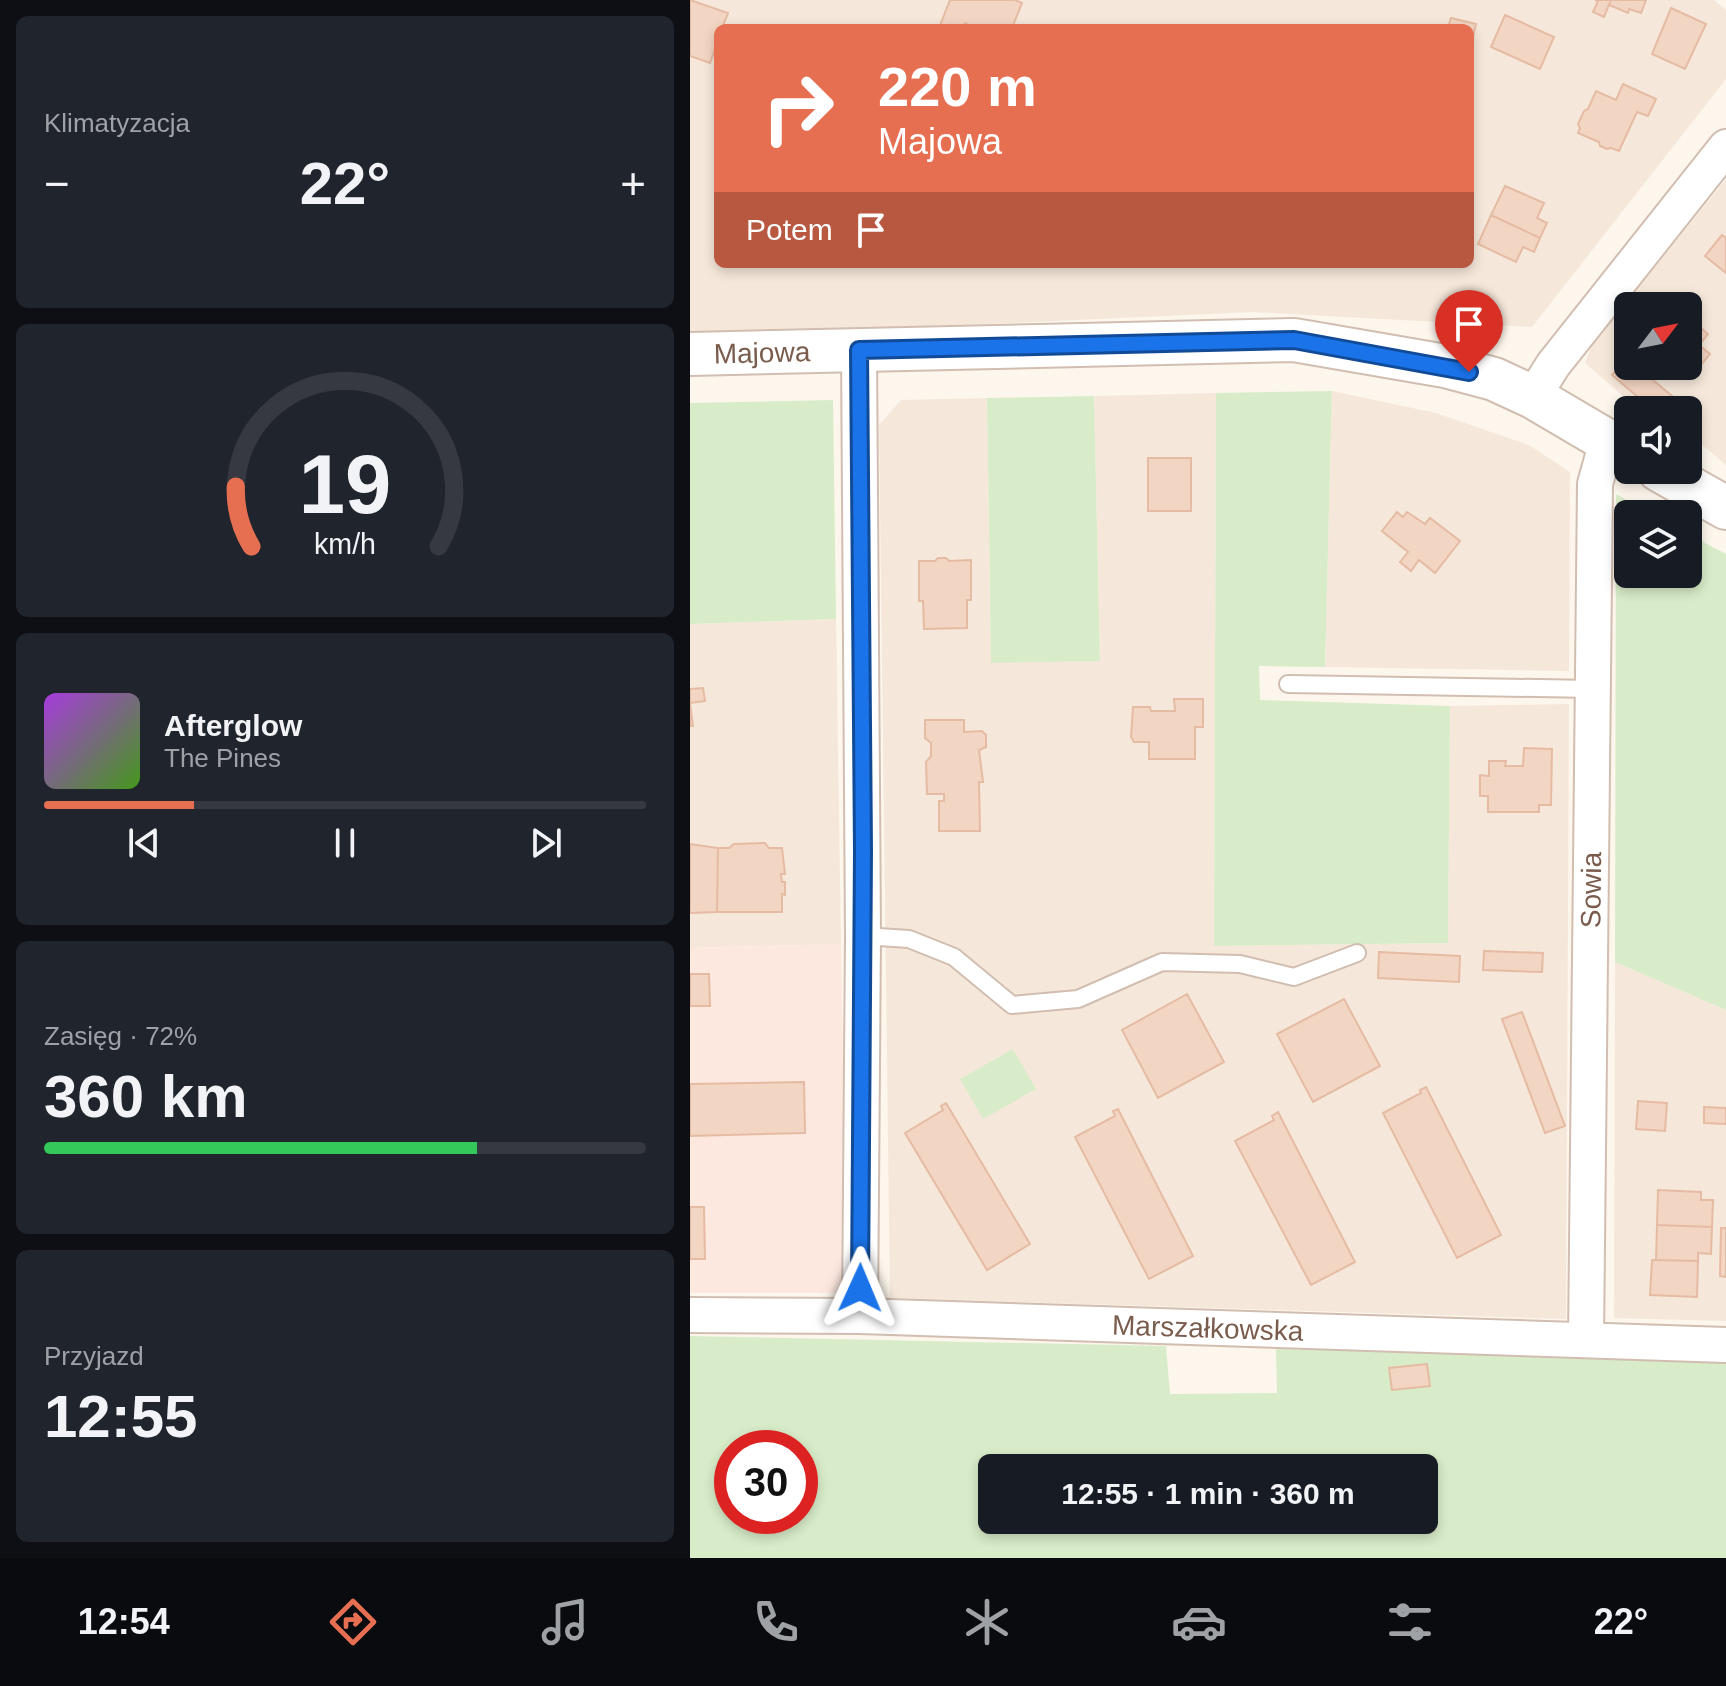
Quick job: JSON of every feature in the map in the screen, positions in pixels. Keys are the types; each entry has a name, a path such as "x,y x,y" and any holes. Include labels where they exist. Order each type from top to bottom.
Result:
{"street":[{"path":"1533,397 1553,365 1726,147"},
{"name":"Majowa","path":"690,354 1294,340 1445,366 1494,379 1533,397 1614,445"},
{"path":"859,350 863,936 860,1316"},
{"name":"Sowia","path":"1586,1340 1595,484 1614,453"},
{"path":"1684,484 1726,508"},
{"name":"Marszałkowska","path":"690,1315 860,1316 1726,1345"}],"lane":[{"path":"1288,684 1593,689"},
{"path":"863,936 909,939 954,957 1012,1005 1078,999 1162,962 1240,964 1294,977 1357,953"}],"shaded area":[{"path":"690,0 1714,0 1726,10 1726,79 1532,327 1253,312 690,334"},
{"path":"1726,179 1726,465 1702,445 1702,396 1623,396 1585,363 1592,345 1614,318 1614,380 1702,380 1702,292 1635,292"},
{"path":"1332,391 1436,413 1529,445 1570,472 1569,671 1325,667"},
{"path":"1216,393 1214,946 1448,943 1450,706 1569,704 1566,1319 890,1298 879,425 901,400 987,398 991,662 1100,661 1094,396"},
{"path":"836,619 841,944 690,948 690,624"},
{"path":"841,944 847,1293 690,1293 690,948"},
{"path":"1615,962 1726,1010 1726,1321 1614,1318"}],"green space":[{"path":"1332,391 1325,667 1259,666 1260,700 1450,706 1448,943 1214,946 1216,393"},
{"path":"1094,396 1100,661 991,663 987,398"},
{"path":"833,400 836,619 690,624 690,403"},
{"path":"1702,541 1726,554 1726,1010 1615,962 1616,588 1702,588"},
{"path":"1013,1049 1036,1089 983,1119 960,1079"},
{"path":"690,1336 1166,1346 1170,1394 1277,1393 1276,1349 1726,1357 1726,1558 690,1558"}],"building":[{"path":"690,0 728,13 724,24 714,24 714,52 710,63 690,56"},
{"path":"950,0 1015,0 1022,3 1014,24 941,24"},
{"path":"1595,0 1611,0 1604,17 1593,12 1598,1"},
{"path":"1611,0 1646,0 1641,13 1629,9 1628,13 1609,5"},
{"path":"1671,8 1706,24 1685,69 1652,54"},
{"path":"1505,15 1554,37 1540,69 1491,47"},
{"path":"1451,18 1476,24 1474,32 1474,24 1449,24"},
{"path":"1623,84 1656,99 1648,116 1637,112 1619,151 1600,146 1599,142 1578,133 1578,124 1596,91 1616,100"},
{"path":"1505,186 1544,203 1537,218 1547,223 1540,238 1491,215"},
{"path":"1491,215 1540,238 1534,252 1523,247 1516,262 1478,244"},
{"path":"1722,235 1726,238 1726,273 1705,256"},
{"path":"1702,347 1710,354 1702,364"},
{"path":"1618,380 1653,380 1672,396 1637,396"},
{"path":"1148,458 1191,458 1191,511 1148,511"},
{"path":"1397,512 1403,517 1407,512 1425,524 1430,518 1460,541 1435,573 1419,560 1411,571 1400,562 1408,552 1382,531"},
{"path":"938,558 971,560 967,628 924,629 923,601 919,601 919,561 935,561"},
{"path":"703,688 705,701 690,703 690,689"},
{"path":"1174,699 1203,699 1203,727 1195,727 1195,759 1149,759 1149,742 1134,742 1131,737 1133,707 1175,711"},
{"path":"925,720 964,720 964,732 982,731 986,735 986,747 979,750 983,782 979,782 980,831 939,831 939,801 944,801 944,794 927,794 926,762 931,756 931,743 925,738"},
{"path":"1524,748 1552,749 1551,805 1539,805 1539,812 1488,812 1488,796 1480,796 1480,775 1489,776 1489,761 1506,761 1505,766 1523,766"},
{"path":"765,843 769,848 782,848 785,874 781,874 782,882 785,882 785,895 782,894 782,912 717,912 718,848"},
{"path":"690,844 718,848 717,912 690,913"},
{"path":"1484,951 1543,953 1542,972 1483,970"},
{"path":"1379,952 1460,956 1459,982 1378,978"},
{"path":"690,974 709,974 710,1006 690,1006"},
{"path":"1187,994 1224,1062 1158,1098 1122,1030"},
{"path":"1344,999 1380,1066 1313,1102 1277,1034"},
{"path":"1522,1012 1565,1126 1545,1133 1502,1019"},
{"path":"804,1082 805,1133 690,1136 690,1084"},
{"path":"1426,1087 1501,1235 1457,1258 1383,1113 1421,1093 1420,1090"},
{"path":"1638,1101 1667,1103 1665,1131 1636,1129"},
{"path":"946,1103 1030,1244 987,1270 905,1133 943,1110 941,1106"},
{"path":"1704,1107 1726,1108 1726,1124 1704,1123"},
{"path":"1118,1109 1193,1256 1149,1279 1075,1137 1115,1116 1113,1111"},
{"path":"1278,1112 1355,1262 1311,1285 1235,1141 1274,1120 1272,1116"},
{"path":"1658,1190 1701,1192 1701,1200 1713,1200 1712,1227 1657,1225"},
{"path":"690,1207 704,1207 705,1259 690,1259"},
{"path":"1657,1225 1712,1227 1711,1254 1698,1253 1698,1261 1656,1260"},
{"path":"1721,1228 1726,1228 1726,1277 1720,1276"},
{"path":"1652,1260 1698,1261 1697,1297 1650,1295"},
{"path":"1427,1364 1430,1386 1392,1390 1389,1368"}],"route":[{"path":"860,1288 863,851 859,350 1294,340 1469,372"}]}
